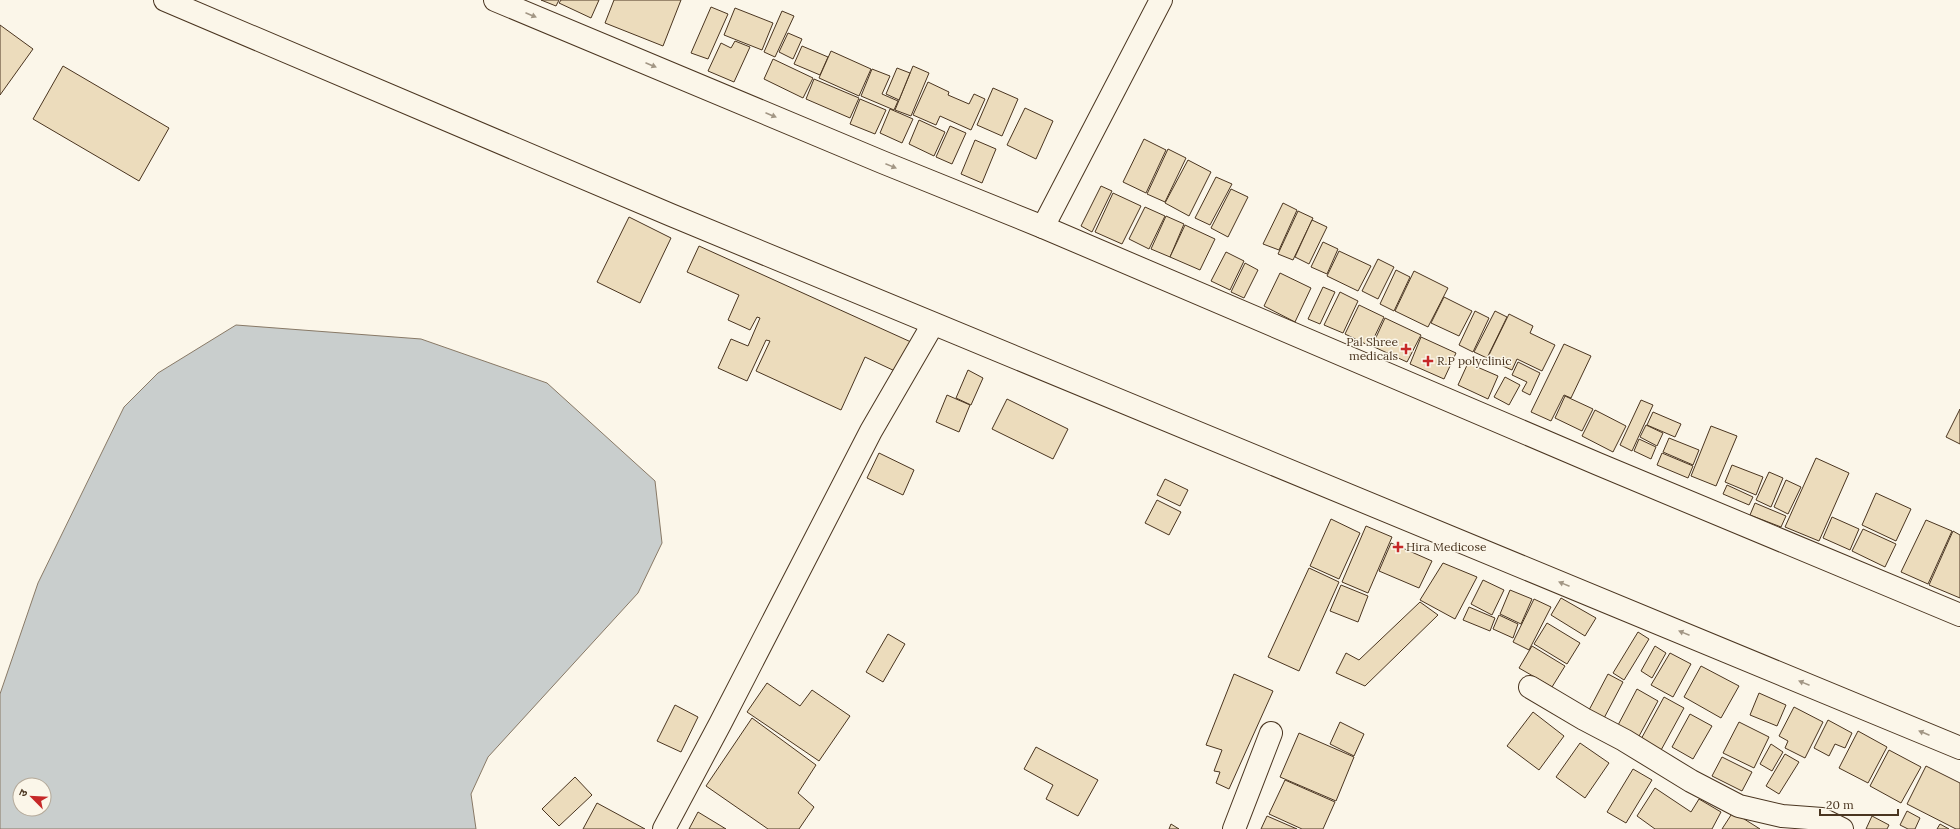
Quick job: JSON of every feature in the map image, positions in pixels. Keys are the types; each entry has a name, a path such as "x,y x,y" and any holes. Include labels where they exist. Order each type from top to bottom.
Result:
{"main road":[{"path":"165,0 670,215 1960,748"},
{"path":"495,0 875,159 1043,227 1598,464 1960,615"},
{"path":"1043,227 1161,0"},
{"path":"664,829 720,724 871,431 933,324"},
{"path":"1530,687 1584,719 1624,740 1691,781 1738,806 1782,816 1822,819 1842,829"},
{"path":"1234,829 1271,733"}],"shaded area":[{"path":"236,325 421,339 547,383 655,481 662,543 638,593 488,757 471,794 476,829 0,829 0,694 38,583 124,407 158,373"}],"building":[{"path":"541,0 559,0 556,6"},
{"path":"561,0 599,0 591,18 559,3"},
{"path":"614,0 681,0 663,46 605,23"},
{"path":"711,7 728,14 708,59 691,53"},
{"path":"735,8 773,23 762,50 724,35"},
{"path":"782,11 794,16 775,57 764,52"},
{"path":"0,25 33,49 0,95"},
{"path":"788,33 802,39 793,59 779,52"},
{"path":"735,41 750,47 734,82 708,71 721,43 731,48"},
{"path":"802,46 828,57 820,75 794,64"},
{"path":"831,51 871,69 859,96 819,78"},
{"path":"773,59 813,78 803,98 764,79"},
{"path":"63,66 169,128 139,181 33,119"},
{"path":"913,66 929,73 911,116 895,110"},
{"path":"897,68 910,73 899,100 886,94"},
{"path":"872,69 890,76 882,94 898,101 894,110 861,96"},
{"path":"814,79 859,98 850,118 806,99"},
{"path":"928,82 949,92 948,95 969,104 974,94 985,99 971,130 940,116 936,125 913,115"},
{"path":"993,88 1018,99 1002,136 977,125"},
{"path":"860,99 886,110 875,134 850,124"},
{"path":"1025,108 1053,121 1036,159 1007,145"},
{"path":"890,109 913,119 902,143 880,133"},
{"path":"919,120 945,132 934,156 909,144"},
{"path":"950,126 966,133 952,164 936,157"},
{"path":"1144,139 1166,150 1146,193 1123,182"},
{"path":"975,140 996,149 982,183 961,174"},
{"path":"1168,149 1186,158 1165,202 1147,194"},
{"path":"1188,160 1211,172 1189,216 1165,203"},
{"path":"1216,177 1232,184 1210,225 1195,218"},
{"path":"1101,186 1112,191 1092,232 1081,226"},
{"path":"1231,189 1248,197 1228,237 1211,228"},
{"path":"1113,193 1141,206 1122,244 1095,232"},
{"path":"1283,203 1297,210 1279,250 1263,244"},
{"path":"1145,207 1165,216 1149,249 1129,239"},
{"path":"1298,211 1313,218 1293,260 1278,254"},
{"path":"1166,216 1184,224 1170,257 1151,249"},
{"path":"629,217 671,238 640,303 597,282"},
{"path":"1312,220 1327,227 1309,264 1295,257"},
{"path":"1185,225 1215,239 1200,270 1170,257"},
{"path":"1323,242 1338,249 1327,274 1311,267"},
{"path":"699,246 911,342 897,372 865,357 841,410 756,371 770,341 766,340 747,381 718,368 731,339 748,346 760,318 757,317 750,330 728,320 739,295 687,272"},
{"path":"1339,251 1371,266 1358,291 1327,276"},
{"path":"1226,252 1244,261 1230,290 1211,281"},
{"path":"1378,259 1394,267 1378,299 1362,291"},
{"path":"1245,263 1258,270 1244,298 1231,292"},
{"path":"1396,270 1410,277 1394,311 1380,304"},
{"path":"1414,271 1448,288 1428,327 1395,311"},
{"path":"1280,273 1311,288 1295,322 1264,306"},
{"path":"1323,287 1335,292 1320,324 1308,319"},
{"path":"1340,292 1358,301 1343,333 1324,325"},
{"path":"1444,297 1472,311 1459,336 1431,323"},
{"path":"1359,305 1384,317 1370,346 1345,334"},
{"path":"1475,311 1489,318 1473,352 1459,345"},
{"path":"1495,311 1507,317 1487,358 1474,352"},
{"path":"1509,314 1533,326 1530,333 1555,345 1542,371 1517,359 1512,370 1487,359"},
{"path":"1385,318 1421,335 1407,362 1372,346"},
{"path":"1421,337 1456,353 1444,379 1410,364"},
{"path":"1564,344 1591,356 1571,398 1564,395 1551,421 1531,412"},
{"path":"1518,362 1540,373 1530,395 1522,391 1527,382 1512,375"},
{"path":"1468,363 1498,376 1488,399 1458,385"},
{"path":"968,370 983,378 971,405 956,398"},
{"path":"1505,377 1520,385 1509,405 1494,397"},
{"path":"947,395 970,405 959,432 936,422"},
{"path":"1565,396 1593,409 1582,431 1555,418"},
{"path":"1007,399 1068,429 1053,459 992,429"},
{"path":"1641,400 1653,405 1632,451 1620,445"},
{"path":"1960,409 1960,444 1946,437"},
{"path":"1595,410 1626,426 1613,452 1582,436"},
{"path":"1653,412 1681,424 1675,437 1647,425"},
{"path":"1646,425 1663,433 1657,446 1640,437"},
{"path":"1711,426 1737,436 1716,486 1691,476"},
{"path":"1669,438 1699,450 1693,465 1663,452"},
{"path":"1639,439 1656,447 1651,459 1634,451"},
{"path":"879,453 914,470 903,495 867,478"},
{"path":"1662,453 1693,466 1688,478 1657,465"},
{"path":"1816,458 1849,473 1819,541 1785,527"},
{"path":"1732,465 1763,477 1756,495 1725,482"},
{"path":"1769,472 1783,478 1771,507 1756,500"},
{"path":"1165,479 1188,490 1180,506 1157,495"},
{"path":"1786,480 1801,487 1788,514 1774,507"},
{"path":"1727,485 1753,497 1749,505 1723,494"},
{"path":"1876,493 1911,509 1896,541 1862,525"},
{"path":"1157,500 1181,512 1169,535 1145,523"},
{"path":"1755,503 1786,516 1781,527 1750,515"},
{"path":"1832,517 1859,529 1850,550 1823,538"},
{"path":"1331,519 1360,533 1339,579 1310,566"},
{"path":"1926,520 1952,531 1928,584 1901,572"},
{"path":"1366,526 1392,537 1368,593 1342,582"},
{"path":"1863,529 1896,544 1885,567 1852,551"},
{"path":"1953,531 1960,535 1960,598 1929,585"},
{"path":"1391,543 1432,561 1419,588 1379,571"},
{"path":"1443,563 1477,577 1455,619 1420,600"},
{"path":"1309,568 1339,582 1299,671 1268,657"},
{"path":"1483,580 1504,590 1492,615 1471,604"},
{"path":"1341,585 1368,596 1358,622 1330,611"},
{"path":"1510,590 1532,599 1521,624 1500,614"},
{"path":"1561,598 1596,618 1585,636 1551,615"},
{"path":"1534,599 1551,607 1529,650 1513,642"},
{"path":"1420,602 1438,615 1365,686 1336,673 1346,653 1359,660"},
{"path":"1469,607 1495,618 1490,631 1463,620"},
{"path":"1499,615 1518,624 1513,638 1493,629"},
{"path":"1547,623 1580,643 1567,664 1534,644"},
{"path":"1638,632 1649,639 1624,680 1613,673"},
{"path":"888,634 905,644 883,682 866,672"},
{"path":"1532,646 1565,666 1552,687 1519,668"},
{"path":"1655,646 1666,653 1652,678 1641,671"},
{"path":"1670,653 1691,664 1673,697 1651,685"},
{"path":"1701,666 1739,686 1721,718 1684,697"},
{"path":"1234,674 1273,691 1229,789 1216,783 1220,772 1214,771 1222,750 1206,745"},
{"path":"1608,674 1623,682 1603,720 1588,712"},
{"path":"767,683 800,706 812,690 850,716 819,761 747,712"},
{"path":"1637,689 1658,701 1638,738 1617,727"},
{"path":"1759,693 1786,705 1777,726 1750,715"},
{"path":"1664,697 1684,708 1660,752 1640,741"},
{"path":"675,705 698,717 681,752 657,741"},
{"path":"1794,707 1823,722 1805,758 1785,748 1788,741 1779,736"},
{"path":"1533,712 1564,736 1539,770 1507,746"},
{"path":"1690,714 1712,726 1693,759 1672,747"},
{"path":"752,718 816,765 798,793 814,807 799,829 768,829 706,786"},
{"path":"1828,720 1852,733 1845,748 1835,744 1829,756 1814,748"},
{"path":"1340,722 1364,734 1354,756 1330,744"},
{"path":"1739,722 1769,737 1754,768 1723,753"},
{"path":"1858,731 1887,747 1868,783 1839,768"},
{"path":"1299,733 1354,757 1336,801 1280,777"},
{"path":"1580,743 1609,763 1585,798 1556,777"},
{"path":"1771,744 1783,752 1772,771 1760,764"},
{"path":"1036,747 1098,780 1078,816 1046,799 1053,785 1024,769"},
{"path":"1889,750 1921,767 1901,803 1870,786"},
{"path":"1785,754 1799,762 1779,794 1766,786"},
{"path":"1722,757 1752,772 1742,791 1712,776"},
{"path":"1926,766 1960,783 1960,829 1956,829 1907,804"},
{"path":"1633,769 1652,780 1626,823 1607,812"},
{"path":"575,777 592,795 559,826 542,809"},
{"path":"1285,780 1335,802 1323,829 1302,829 1269,814"},
{"path":"1655,788 1691,812 1699,799 1721,812 1712,829 1655,829 1637,816"},
{"path":"597,803 645,829 583,829"},
{"path":"1907,811 1920,818 1915,829 1908,829 1900,825"},
{"path":"698,812 726,829 689,829"},
{"path":"1733,812 1760,829 1722,829"},
{"path":"1267,816 1297,829 1261,829"},
{"path":"1872,816 1889,825 1887,829 1866,829"},
{"path":"1171,824 1179,829 1169,829"},
{"path":"1940,824 1949,829 1937,829"}],"place":[{"name":"Pal Shree medicals","path":"1406,349"},
{"name":"R.P polyclinic","path":"1428,361"},
{"name":"Hira Medicose","path":"1398,547"}]}
